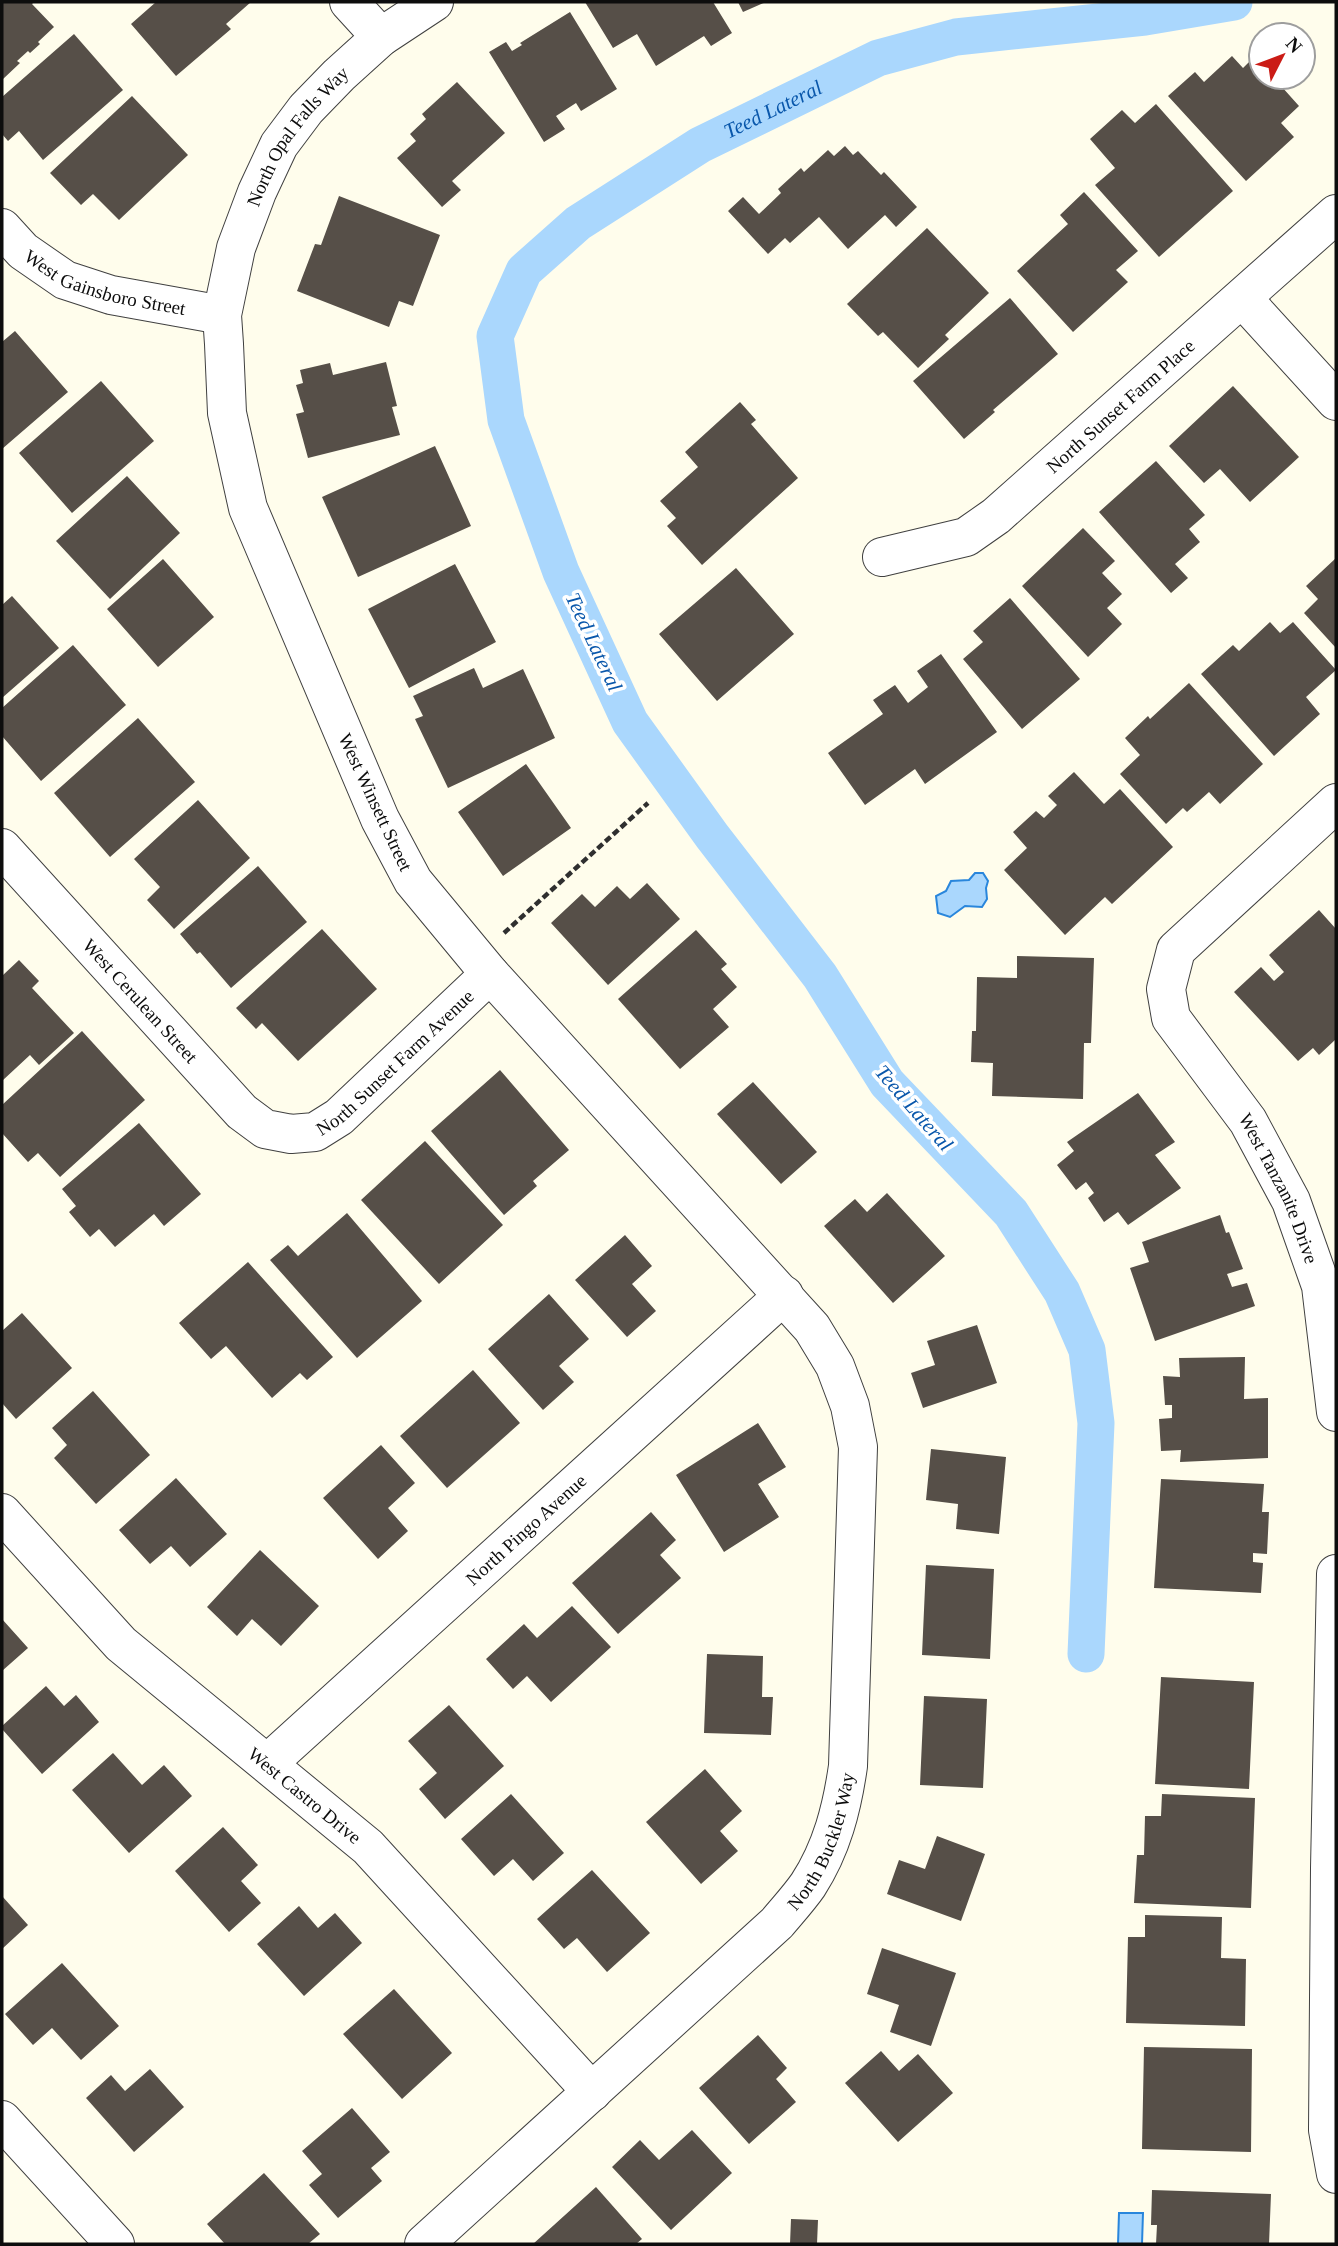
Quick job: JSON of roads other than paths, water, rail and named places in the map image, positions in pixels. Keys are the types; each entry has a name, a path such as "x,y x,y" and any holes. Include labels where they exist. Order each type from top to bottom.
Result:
{"street":[{"path":"349,2 382,37"},
{"name":"North Opal Falls Way","path":"222,315 236,248 257,192 279,145 306,109 339,75 382,37 434,2"},
{"name":"North Sunset Farm Place","path":"882,557 966,537 996,516 1336,214"},
{"name":"West Gainsboro Street","path":"2,228 23,251 65,280 111,295 222,315"},
{"path":"1243,299 1336,401"},
{"name":"West Winsett Street","path":"222,315 228,413 248,508 395,852 413,881 490,974 784,1294"},
{"name":"West Tanzanite Drive","path":"1336,803 1177,950 1166,989 1171,1018 1248,1121 1291,1201 1329,1283 1336,1412"},
{"name":"West Cerulean Street","path":"2,848 242,1112 265,1129 291,1134"},
{"name":"North Sunset Farm Avenue","path":"291,1134 315,1132 339,1117 490,974"},
{"name":"North Pingo Avenue","path":"268,1763 784,1294"},
{"name":"North Buckler Way","path":"424,2244 777,1923 808,1886 828,1850 842,1806 848,1766 858,1447 850,1406 835,1366 812,1328 784,1294"},
{"name":"West Castro Drive","path":"2,1513 121,1644 368,1847 592,2092"},
{"path":"1336,1574 1328,2130 1336,2174"},
{"path":"2,2120 115,2244"}],"water":[{"path":"975,873 983,873 988,881 987,899 982,907 965,906 950,917 938,913 936,896 946,891 951,881 969,880"},
{"path":"1119,2213 1143,2213 1142,2244 1118,2244"}],"waterway":[{"name":"Teed Lateral","path":"1086,1654 1096,1423 1087,1350 1062,1292 1011,1213 887,1083 820,976 712,836 630,722 561,572 506,420 495,336 524,271 578,223 700,145 878,58 956,37 1145,17 1234,2"}]}
